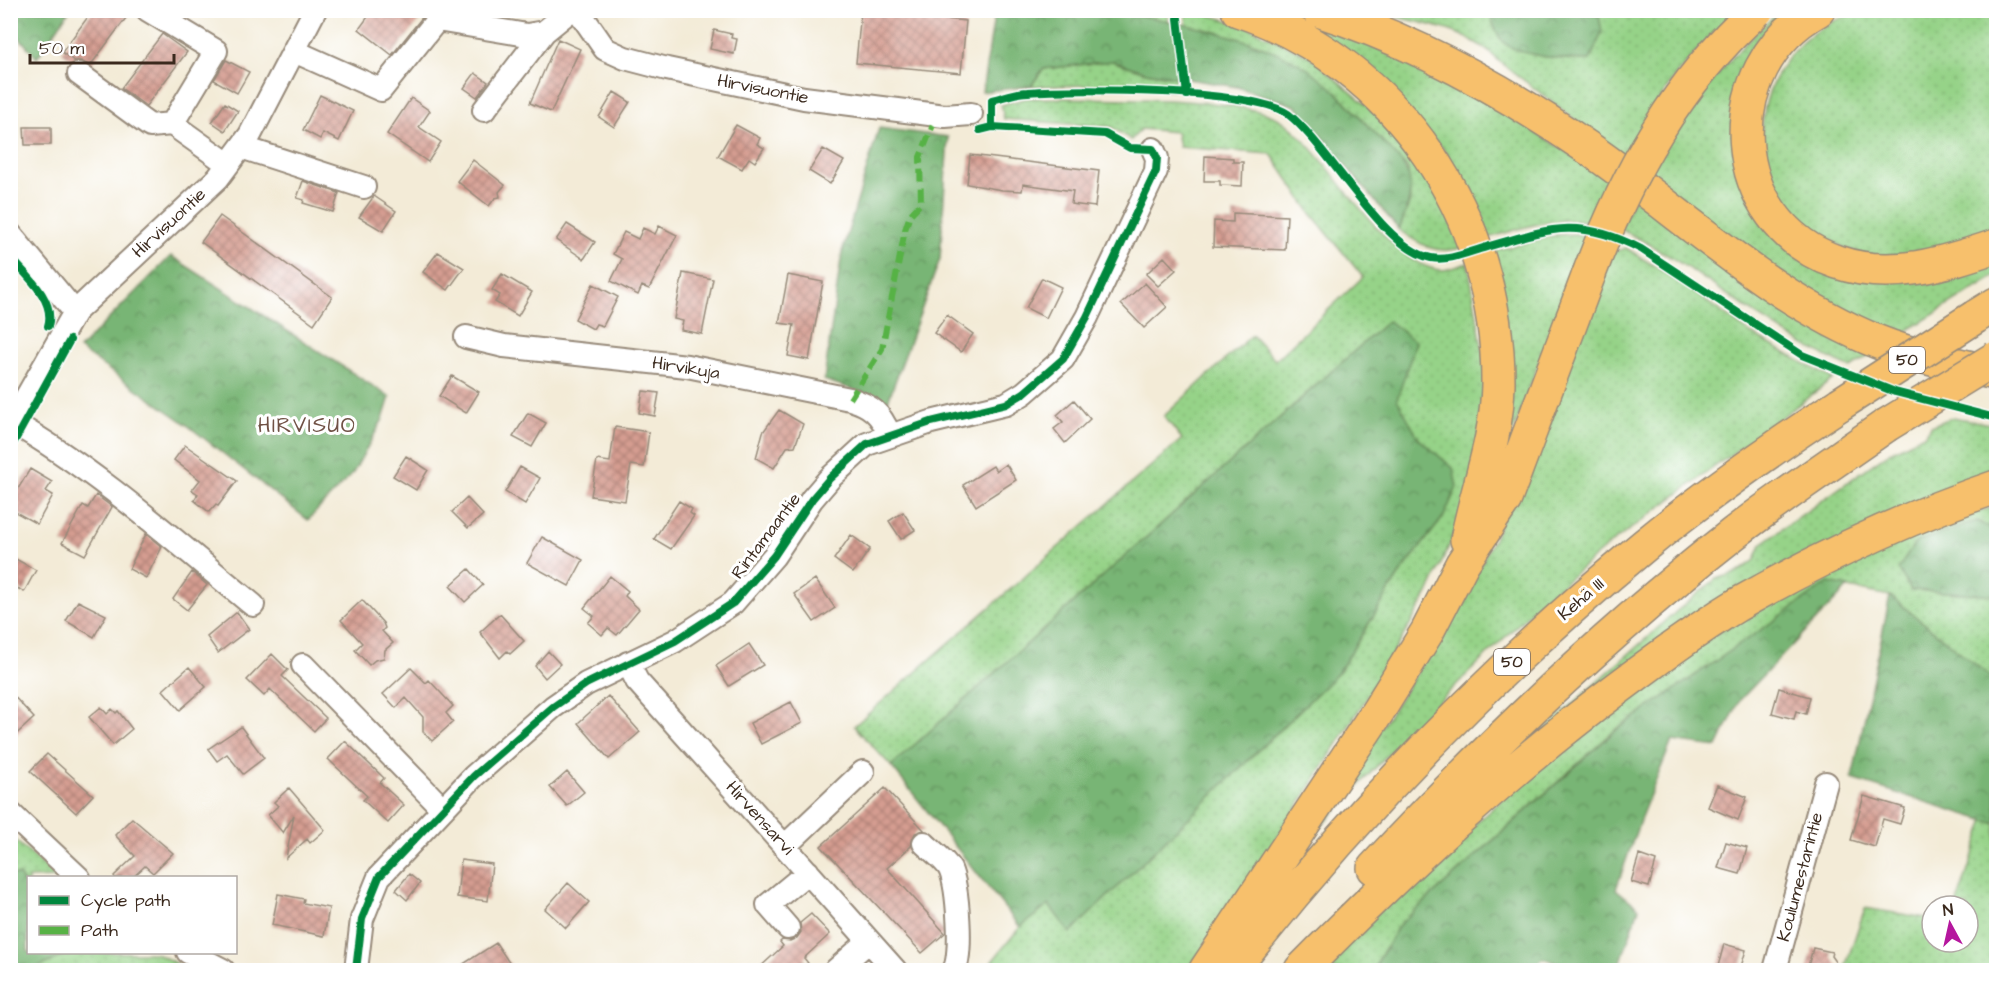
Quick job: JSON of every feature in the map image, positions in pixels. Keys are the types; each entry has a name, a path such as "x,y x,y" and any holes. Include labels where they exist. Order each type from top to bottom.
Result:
{"highway":[{"path":"1238,10 1291,33 1357,76 1382,98 1425,149 1446,179 1464,217 1486,282 1495,321 1498,386 1489,458 1462,564"},
{"path":"1318,10 1364,25 1427,52 1514,99 1590,149 1782,290 1834,321 1879,342 1996,373"},
{"path":"1206,970 1378,711 1426,632 1462,564 1504,499 1610,218 1653,135 1708,60 1757,10"},
{"path":"1818,10 1779,43 1767,58 1749,98 1745,140 1748,160 1764,200 1777,219 1814,252 1837,262 1865,269 1892,271 1930,266 1996,246"},
{"name":"Kehä III","path":"1232,970 1276,914 1411,761 1558,619 1691,509 1754,461 1986,310"},
{"name":"50","path":"1289,970 1368,874 1438,799 1583,660 1734,534 1885,426 1996,358"},
{"path":"1300,970 1388,882 1465,811 1569,724 1658,658 1736,607 1803,570 1875,535 1954,501 1996,487"}],"street":[{"path":"148,10 216,51 172,124"},
{"name":"Hirvisuontie","path":"11,424 75,312 218,178 234,156 315,10"},
{"path":"484,110 544,32 571,10"},
{"name":"Hirvisuontie","path":"578,10 605,49 625,58 804,98 945,116 971,114"},
{"path":"294,51 381,90 437,20 526,35 544,32"},
{"path":"79,74 150,126 172,124 234,156 364,187"},
{"name":"Rintamaantie","path":"356,970 362,919 379,877 474,776 553,707 585,684 675,640 733,603 774,556 812,499 830,478 867,444 890,434 1006,404 1024,393 1063,359 1087,317 1156,171 1157,158 1152,148"},
{"path":"10,234 75,312"},
{"name":"Hirvikuja","path":"466,337 504,346 687,366 850,399 867,404 883,418 890,434"},
{"path":"11,424 45,440 253,604"},
{"name":"Hirvensarvi","path":"628,663 637,681 895,970"},
{"path":"303,665 443,809"},
{"path":"785,846 863,771"},
{"name":"Koulumestarintie","path":"1775,970 1826,783"},
{"path":"10,813 77,876"},
{"path":"924,843 950,869 958,919 958,963 954,970"},
{"path":"788,928 768,906 808,873"},
{"path":"836,970 869,941"},
{"path":"191,954 212,968"}],"green space":[{"path":"1077,9 1154,18 1238,38 1288,58 1317,75 1333,89 1402,164 1408,174 1410,196 1399,230 1296,106 1237,87 1146,72 1112,61 1043,69 1031,86 982,92 995,11"},
{"path":"11,10 69,11 37,58 11,28"},
{"path":"1569,10 1599,16 1602,32 1590,60 1531,54 1519,51 1502,41 1490,15 1475,11"},
{"path":"1103,11 1167,11 1168,23"},
{"path":"1185,11 1196,11 1246,26 1309,56 1414,146 1464,247 1437,250 1414,240 1399,230 1410,201 1408,169 1347,103 1308,69 1257,44 1187,26"},
{"path":"1372,11 1475,11 1490,15 1502,41 1519,51 1557,58 1590,60 1599,16 1569,11 1734,11 1675,76 1623,156 1472,40 1440,28"},
{"path":"1780,11 1798,11 1735,146 1735,169 1756,210 1791,252 1996,259 1996,276 1897,337 1797,288 1646,175 1675,131 1723,67"},
{"path":"1863,11 1996,11 1996,232 1898,257 1883,258 1868,255 1833,242 1798,218 1775,187 1764,153 1763,117 1774,82 1794,51 1824,27"},
{"path":"1289,15 1345,33 1457,83 1612,180 1591,222 1553,221 1489,238 1468,190 1442,147"},
{"path":"1112,61 1146,72 1176,77 1177,90 1121,85 1031,86 1043,69"},
{"path":"1027,98 1197,102 1261,112 1281,120 1299,135 1378,229 1399,249 1420,264 1442,270 1468,263 1488,382 1466,507 1428,594 1369,694 1286,825 1188,970 985,970 1020,927 1049,905 1070,932 1338,673 1399,575 1444,516 1453,469 1419,439 1396,399 1416,342 1388,321 891,766 854,726 1182,439 1164,416 1252,335 1275,360 1363,277 1310,212 1271,154 1179,147 1176,132 1141,129 1131,140 1112,127 1004,119 1001,105"},
{"path":"879,128 948,137 940,259 888,401 824,380 842,252"},
{"path":"1634,198 1870,355 1851,368 1820,354 1763,319 1679,262 1620,229"},
{"path":"1575,234 1586,237 1497,474 1492,251 1556,235"},
{"path":"1626,248 1681,283 1753,335 1833,379 1605,548 1538,605 1413,727 1306,843 1456,612 1496,534 1613,252"},
{"path":"171,256 390,397 383,419 353,473 308,520 182,421 79,349"},
{"path":"1388,321 1416,342 1397,399 1419,439 1453,468 1457,487 1444,516 1399,575 1338,673 1070,933 1049,905 1020,927 891,766"},
{"path":"1953,417 1996,425 1996,470 1945,490 1489,778 1716,579 1737,573 1755,560 1761,544 1890,452 1924,435 1930,426"},
{"path":"1996,507 1996,532 1977,521 1912,590 1996,595 1996,681 1890,596 1828,584 1614,731 1399,925 1373,970 1323,970 1350,938 1550,756 1744,614 1932,522"},
{"path":"1977,521 1996,532 1996,595 1911,590 1898,569 1916,542"},
{"path":"1828,583 1848,587 1740,700 1717,747 1672,741 1643,812 1616,889 1639,908 1618,970 1581,970 1543,958 1531,970 1373,970 1399,925 1615,731"},
{"path":"1890,596 1996,681 1996,824 1852,779"},
{"path":"1985,819 1996,824 1996,970 1844,970 1865,908 1920,917 1920,954 1980,954 1980,894 1960,894"},
{"path":"10,836 56,876 27,876 27,887 19,875 11,875"},
{"path":"11,875 19,875 27,887 27,954 68,954 32,970 11,967"},
{"path":"66,954 158,954 189,970 32,970"}],"building":[{"path":"93,10 132,10 90,66 81,61 74,61 62,52"},
{"path":"373,10 428,10 392,55 359,29"},
{"path":"861,11 966,21 961,73 856,63"},
{"path":"714,30 732,34 731,38 737,39 734,54 710,49"},
{"path":"162,34 187,52 146,106 121,88"},
{"path":"558,39 580,49 551,112 530,103"},
{"path":"226,60 249,72 237,93 214,80"},
{"path":"475,73 488,82 477,97 464,88"},
{"path":"614,92 630,102 614,127 599,117"},
{"path":"320,95 353,111 339,141 323,133 320,139 303,130"},
{"path":"411,98 430,111 419,127 441,142 428,162 387,134"},
{"path":"225,103 238,111 225,131 212,122"},
{"path":"736,125 760,138 757,144 764,148 755,162 749,158 742,169 718,156"},
{"path":"24,127 51,127 51,145 25,145"},
{"path":"823,149 844,161 830,184 809,171"},
{"path":"970,155 1099,171 1095,207 1071,204 1073,191 1023,184 1022,191 967,184"},
{"path":"1205,156 1233,158 1233,162 1243,162 1242,186 1220,185 1220,181 1204,181"},
{"path":"473,160 505,185 499,192 500,197 495,198 489,206 457,181"},
{"path":"303,181 339,193 333,212 303,203 304,200 297,198"},
{"path":"374,196 396,211 383,231 359,217"},
{"path":"1233,213 1287,216 1285,250 1213,247 1214,221 1233,222"},
{"path":"220,216 332,297 314,324 201,242"},
{"path":"567,224 595,242 584,259 556,240"},
{"path":"659,226 677,235 649,289 642,286 638,295 611,281 622,259 613,254 624,232 638,239 643,228 655,234"},
{"path":"438,252 464,268 448,290 423,272"},
{"path":"1164,257 1176,270 1158,286 1146,274"},
{"path":"683,273 713,279 702,334 681,330 683,321 674,319"},
{"path":"502,274 532,292 518,316 495,302 500,295 492,290"},
{"path":"788,275 823,282 809,360 788,356 794,325 779,323"},
{"path":"1042,278 1061,287 1046,318 1026,308"},
{"path":"1145,283 1167,307 1144,328 1121,304"},
{"path":"593,284 618,297 603,326 596,324 593,329 575,319"},
{"path":"947,315 973,334 961,352 934,333"},
{"path":"452,376 479,392 466,413 439,396"},
{"path":"643,391 659,393 655,416 639,413"},
{"path":"1074,400 1090,419 1065,443 1054,429 1063,422 1057,415"},
{"path":"779,410 803,424 795,446 787,447 774,468 756,458 763,432"},
{"path":"528,413 546,423 532,447 513,437"},
{"path":"615,427 649,432 644,467 631,465 625,501 591,496 597,460 610,462"},
{"path":"185,445 237,481 218,506 216,504 209,512 194,500 198,494 192,490 200,480 174,460"},
{"path":"406,456 428,470 416,490 393,476"},
{"path":"1006,464 1016,480 976,506 963,485 993,466 996,471"},
{"path":"520,467 540,478 525,504 505,492"},
{"path":"30,469 52,482 46,491 53,495 37,524 10,509 10,502"},
{"path":"96,495 112,507 85,555 62,543 83,505 88,508"},
{"path":"467,498 483,515 468,528 452,512"},
{"path":"679,501 692,509 690,513 694,516 671,549 654,539"},
{"path":"903,512 915,530 901,539 889,521"},
{"path":"146,534 162,547 146,578 129,569"},
{"path":"851,535 870,549 853,573 834,559"},
{"path":"542,537 583,560 569,586 527,563"},
{"path":"10,556 36,570 24,592 10,584"},
{"path":"469,569 483,585 465,602 450,586"},
{"path":"192,572 207,585 187,610 173,599"},
{"path":"610,576 628,591 625,596 639,609 617,635 608,628 602,635 588,623 594,616 584,608"},
{"path":"815,579 835,608 814,622 794,594"},
{"path":"362,600 383,623 385,628 382,631 393,643 385,650 384,658 375,660 369,665 355,650 362,643 341,620"},
{"path":"78,601 106,615 94,637 66,621"},
{"path":"237,612 249,629 218,653 207,637"},
{"path":"500,614 524,641 510,654 507,651 500,658 480,632"},
{"path":"749,644 763,665 729,686 716,666"},
{"path":"548,651 560,664 545,678 535,666"},
{"path":"272,654 288,670 282,676 326,718 314,731 270,689 264,696 247,680"},
{"path":"189,667 206,687 180,710 163,690"},
{"path":"411,668 426,683 429,680 453,706 446,713 453,722 432,741 423,732 423,717 406,698 396,708 383,694"},
{"path":"1779,688 1810,697 1806,714 1796,711 1794,719 1772,713"},
{"path":"10,692 34,718 10,740"},
{"path":"608,696 640,732 609,759 578,723"},
{"path":"791,702 802,723 761,744 750,723"},
{"path":"101,707 107,714 112,709 116,713 118,711 132,729 113,745 89,717"},
{"path":"241,727 264,758 243,774 227,754 217,761 208,749"},
{"path":"345,741 384,778 380,783 404,805 388,823 363,800 367,796 328,759"},
{"path":"47,754 93,795 76,813 30,771"},
{"path":"567,772 584,792 567,806 550,787"},
{"path":"1717,785 1747,797 1738,820 1708,807"},
{"path":"289,788 325,830 310,843 307,839 286,858 294,815 283,833 268,815 278,806 274,802"},
{"path":"885,788 924,830 915,833 911,846 887,868 945,933 922,953 821,846"},
{"path":"1864,796 1905,808 1900,824 1883,819 1875,847 1851,840"},
{"path":"132,818 173,853 153,873 145,866 134,876 114,876 135,856 115,835"},
{"path":"1726,842 1747,848 1740,874 1718,868"},
{"path":"1639,855 1656,861 1649,887 1631,882"},
{"path":"461,860 492,864 488,901 457,897"},
{"path":"409,874 420,883 407,900 396,890"},
{"path":"568,883 589,902 566,928 545,909"},
{"path":"278,894 304,899 303,903 329,908 324,936 272,925"},
{"path":"811,914 830,934 804,958 808,963 799,970 757,970 783,946 780,942 782,940 790,941 797,938 801,932 800,923"},
{"path":"496,943 514,970 454,970"},
{"path":"1724,944 1746,950 1740,970 1717,970"},
{"path":"1813,948 1832,952 1831,956 1841,970 1807,970"}],"marked path":[{"path":"850,399 882,349 905,230 910,215 921,203 920,157 933,125"}],"cycle path":[{"path":"1177,10 1187,95"},
{"path":"992,127 992,100 1024,92 1084,90 1163,92 1240,99 1269,106 1288,114 1304,129 1375,217 1413,251 1431,258 1443,259 1524,236 1560,229 1578,229 1618,238 1641,249 1802,355 1895,392 1996,418"},
{"path":"356,970 362,919 379,877 474,776 553,707 586,684 675,641 733,603 774,556 812,499 830,478 867,444 931,422 1006,404 1024,393 1063,359 1087,317 1156,171 1157,158 1153,149 1130,148 1105,134 992,127 980,130"},
{"path":"10,257 44,297 48,307 48,326"},
{"path":"10,449 70,340"}],"district":[{"name":"HIRVISUO","path":"307,425"}]}
